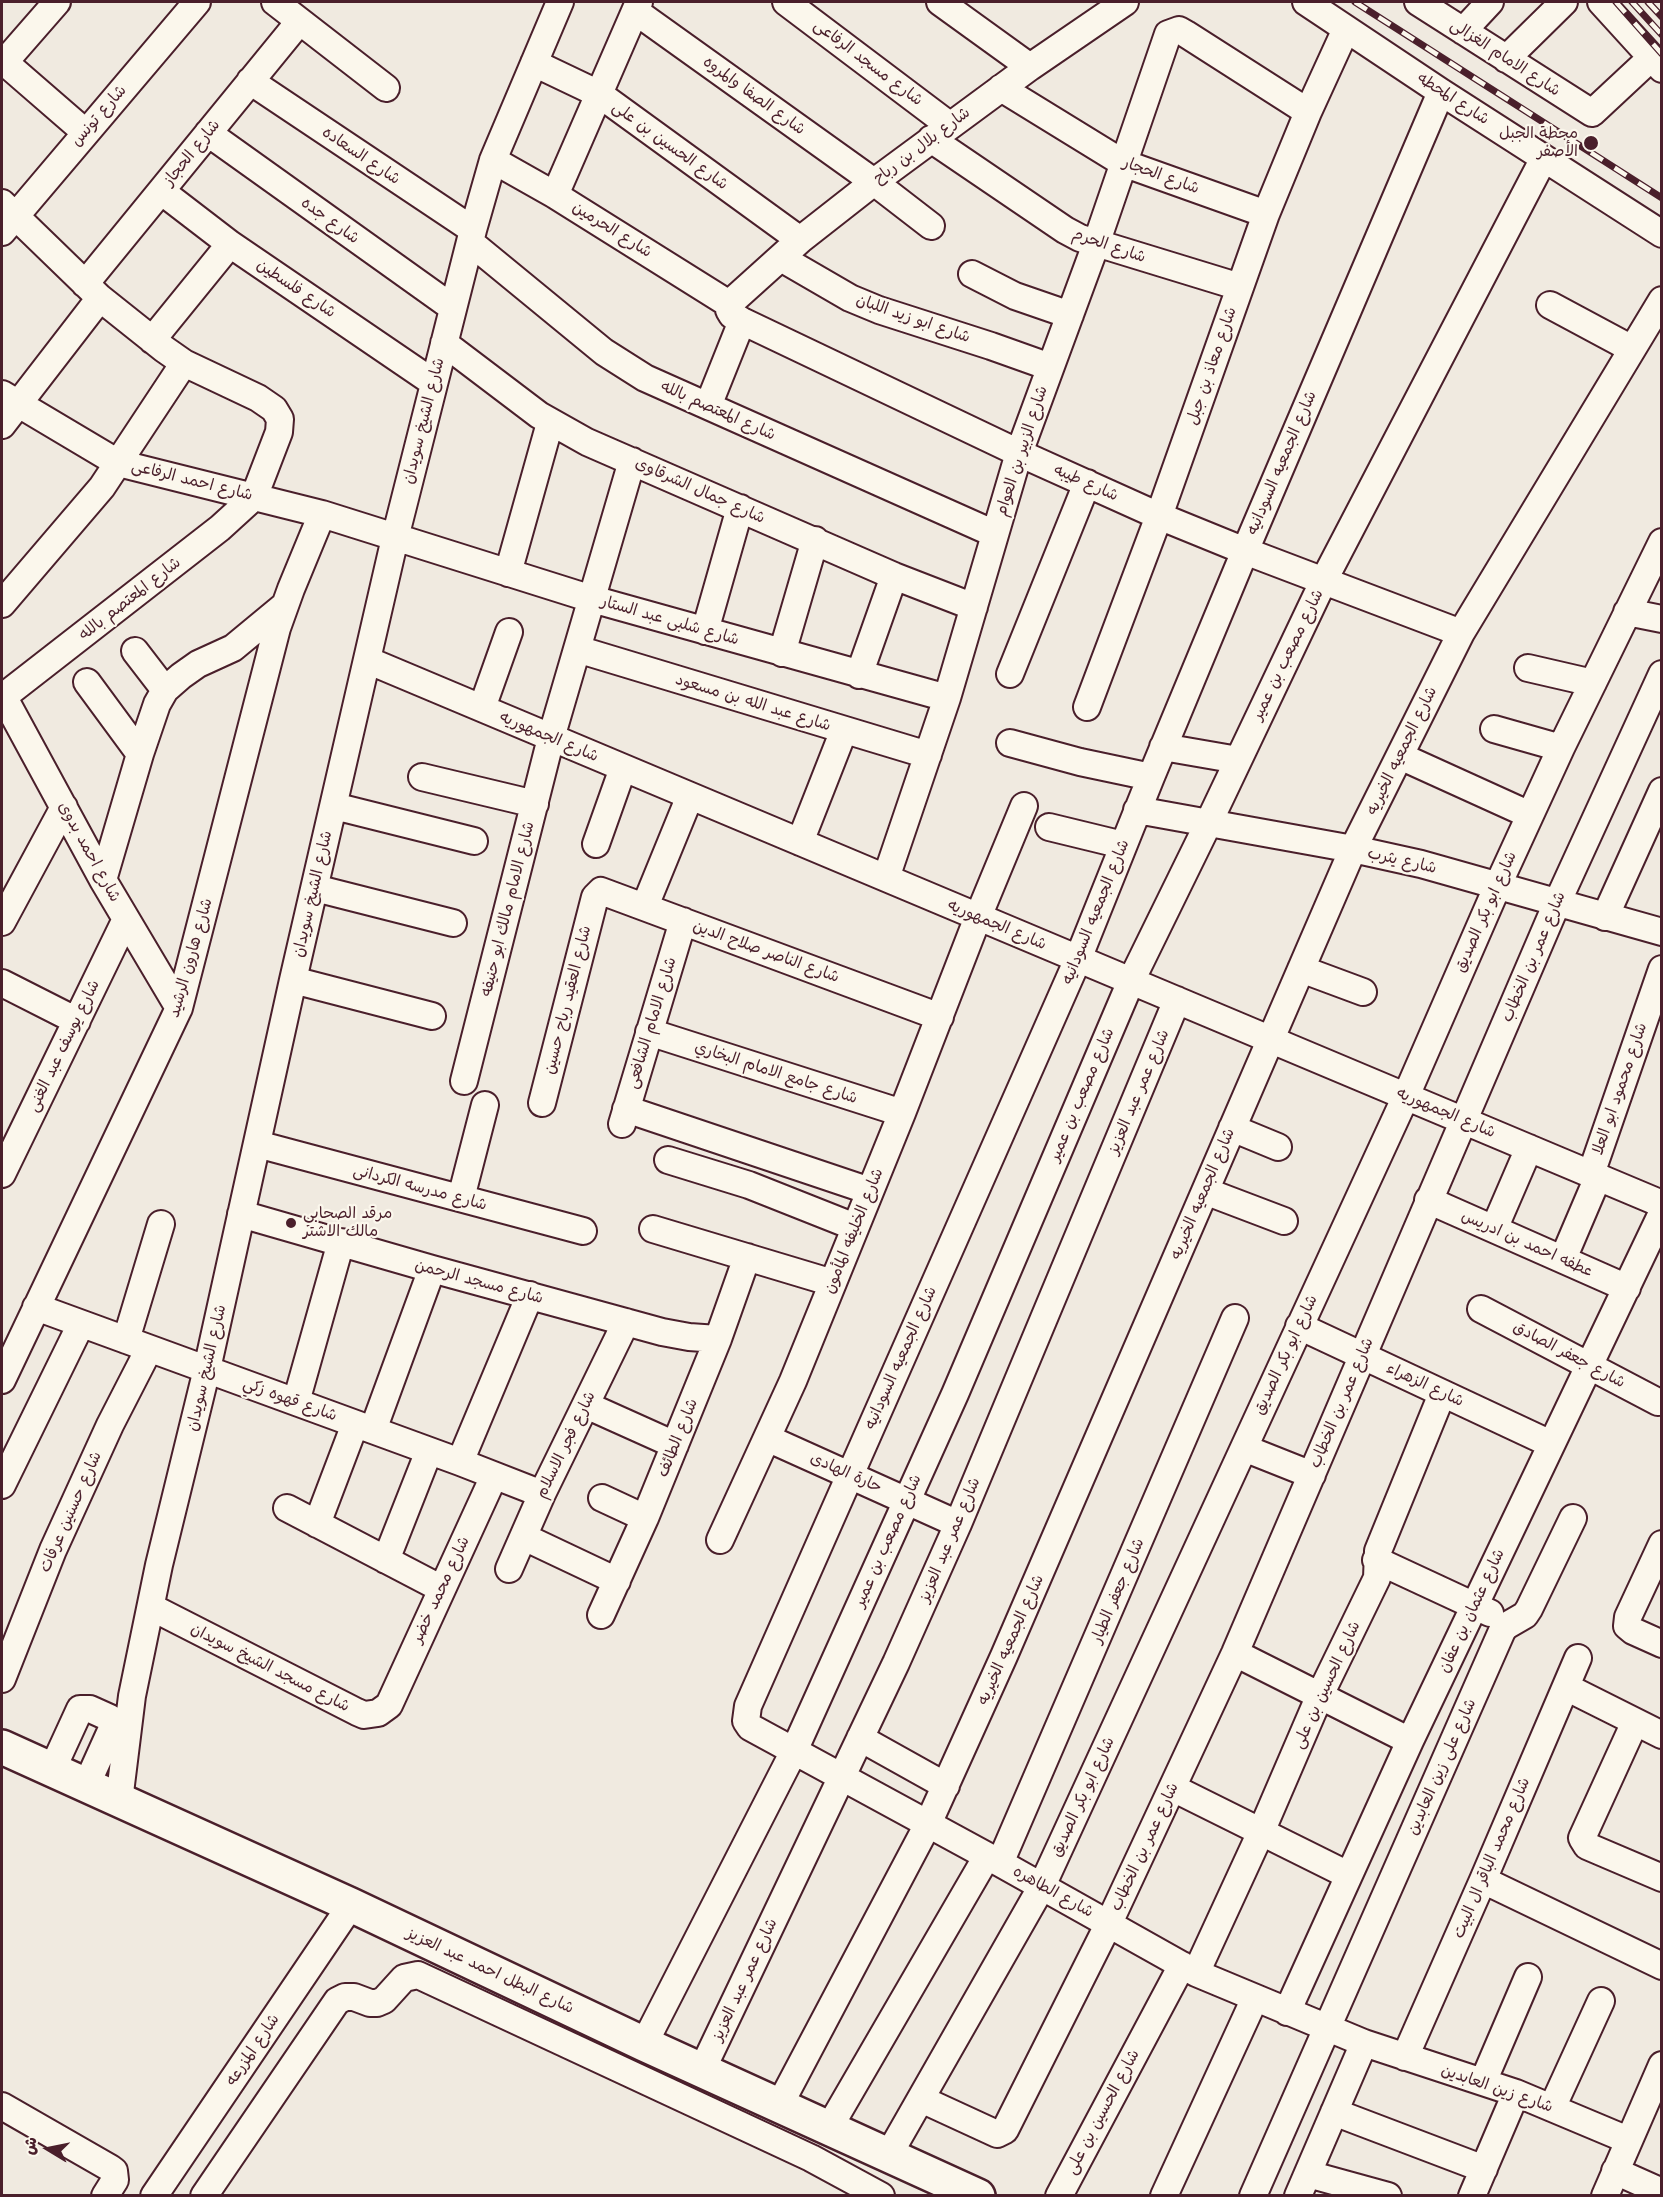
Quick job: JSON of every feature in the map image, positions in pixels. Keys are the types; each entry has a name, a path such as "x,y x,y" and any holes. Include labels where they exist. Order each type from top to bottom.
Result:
{"main road":[{"name":"شارع البطل احمد عبد العزيز","path":"2,1748 351,1905 644,2044 978,2196"}],"street":[{"path":"57,2 2,62 85,132"},
{"name":"شارع تونس","path":"6,217 85,132 197,2"},
{"path":"275,2 386,88"},
{"name":"شارع الشيخ سويدان","path":"119,1801 132,1696 159,1565 207,1369 293,980 395,538 471,236 493,160 560,2"},
{"name":"شارع مسجد الرفاعى","path":"786,2 817,10 940,132"},
{"path":"940,2 1030,67"},
{"name":"شارع المحطه","path":"1306,2 1662,234"},
{"name":"شارع الامام الغزالى","path":"1418,2 1592,113 1656,63"},
{"path":"1463,31 1490,2"},
{"path":"1506,58 1564,2"},
{"path":"1601,2 1656,63"},
{"name":"شارع بلال بن رباح","path":"736,313 781,258 800,240 940,132 1114,4"},
{"path":"555,195 637,6"},
{"name":"شارع الصفا والمروه","path":"637,6 931,226"},
{"name":"شارع الحجاز","path":"2,425 9,399 92,291 161,191 299,22"},
{"name":"شارع معاذ بن جبل","path":"1087,707 1159,516 1266,214 1308,112 1346,29"},
{"name":"شارع الزبير بن العوام","path":"886,878 947,698 1019,453 1096,244 1165,39 1168,34 1179,30 1308,112"},
{"name":"شارع الحسين بن على","path":"534,63 599,94 800,240"},
{"name":"شارع السعاده","path":"250,81 471,236"},
{"name":"شارع الحجار","path":"1001,88 1123,163 1266,214"},
{"name":"شارع الجمعيه السودانيه","path":"750,1727 746,1721 748,1706 1078,959 1137,810 1245,551 1441,92"},
{"name":"شارع الحرم","path":"940,132 1065,230 1096,244 1240,287"},
{"name":"شارع جده","path":"208,133 453,308"},
{"name":"شارع مصعب بن عمير","path":"644,2044 794,1751 955,1394 1131,981 1324,580 1544,158"},
{"name":"شارع الحرمين","path":"493,160 555,195 736,313"},
{"name":"شارع فلسطين","path":"161,191 230,244 434,383"},
{"path":"6,217 92,291 184,363 258,398 274,409 280,419 279,432 254,497"},
{"name":"شارع المعتصم بالله","path":"471,236 622,365 645,378 995,534"},
{"path":"152,340 230,244"},
{"name":"شارع ابو زيد اللبان","path":"781,258 850,298 879,310 1050,367"},
{"path":"972,274 1015,296 1070,315"},
{"name":"شارع الجمعيه الخيريه","path":"779,2106 928,1824 946,1785 1014,1634 1353,849 1461,633 1662,300"},
{"path":"1550,305 1632,350"},
{"path":"708,406 736,313"},
{"name":"شارع طيبه","path":"736,313 1019,453 1159,516 1461,633"},
{"name":"شارع جمال الشرقاوى","path":"444,343 550,423 586,442 894,576 974,607"},
{"path":"2,604 102,487 184,363"},
{"name":"شارع احمد الرفاعى","path":"9,399 118,463 322,514 395,538"},
{"path":"508,573 550,423"},
{"name":"شارع الامام مالك ابو حنيفه","path":"464,1081 551,738 632,461"},
{"path":"1010,674 1087,483"},
{"name":"شارع المعتصم بالله","path":"6,702 220,528 254,497"},
{"path":"705,631 740,508"},
{"name":"شارع هارون الرشيد","path":"2,1380 179,1008 262,684 285,605 322,514"},
{"name":"شارع شلبى عبد الستار","path":"395,538 592,599 947,698"},
{"path":"782,653 814,540"},
{"name":"شارع ابو بكر الصديق","path":"888,2156 1042,1886 1406,1096 1530,815 1662,542"},
{"path":"859,675 894,576"},
{"path":"104,880 140,754 157,704 165,690 198,664 233,648 285,605"},
{"path":"1627,612 1662,619"},
{"path":"482,708 508,632"},
{"name":"شارع عبد الله بن مسعود","path":"577,649 928,755"},
{"path":"135,651 165,690"},
{"name":"شارع الجمهوريه","path":"367,660 1662,1203"},
{"path":"1528,668 1593,683"},
{"name":"شارع عمر بن الخطاب","path":"921,2098 997,2134 1002,2133 1007,2126 1109,1923 1235,1653 1557,903 1662,674"},
{"path":"87,682 140,754"},
{"path":"2,738 6,702"},
{"name":"شارع احمد بدوى","path":"6,702 126,919 179,1008"},
{"path":"1494,729 1561,748"},
{"path":"800,842 844,730"},
{"path":"1010,743 1080,762 1151,777"},
{"path":"1163,747 1238,760"},
{"path":"1400,756 1530,815"},
{"path":"596,844 623,768"},
{"path":"422,777 535,804"},
{"path":"1605,917 1662,791"},
{"path":"645,906 690,796"},
{"path":"334,806 474,840"},
{"name":"شارع الخليفه المأمون","path":"720,1540 793,1381 1024,806"},
{"path":"2,922 64,807"},
{"name":"شارع يثرب","path":"1137,810 1353,849 1421,864 1662,932"},
{"path":"1049,827 1123,845"},
{"path":"315,888 453,923"},
{"name":"شارع الناصر صلاح الدين","path":"595,897 597,893 605,892 940,1017"},
{"name":"شارع العقيد رباح حسين","path":"542,1102 595,897"},
{"name":"شارع يوسف عبد الغنى","path":"2,1174 126,919"},
{"name":"شارع الامام الشافعى","path":"683,921 624,1117 870,1191"},
{"path":"1301,969 1363,992"},
{"name":"شارع محمود ابو العلا","path":"1563,1259 1594,1175 1662,969"},
{"path":"293,980 432,1016"},
{"path":"2,983 77,1021"},
{"name":"شارع عمر عبد العزيز","path":"702,2070 842,1777 958,1524 1177,1000"},
{"name":"شارع جامع الامام البخاري","path":"649,1032 902,1113"},
{"path":"461,1198 485,1106"},
{"path":"1232,1128 1278,1147"},
{"name":"شارع مدرسه الكردانى","path":"257,1144 583,1231"},
{"path":"1494,1229 1529,1148"},
{"path":"668,1160 749,1185 855,1227"},
{"path":"1205,1191 1284,1221"},
{"name":"عطفه احمد بن ادريس","path":"1428,1200 1627,1288"},
{"name":"شارع عثمان بن عفان","path":"1287,2012 1410,1741 1662,1213"},
{"name":"شارع مسجد الرحمن","path":"242,1214 626,1322 689,1337 718,1339"},
{"name":"شارع حسنين عرفات","path":"4,1668 110,1425 138,1344 161,1224"},
{"path":"653,1229 833,1283"},
{"path":"297,1402 341,1242"},
{"name":"شارع الطائف","path":"601,1615 675,1445 718,1339 747,1257"},
{"path":"316,1524 364,1427 432,1269"},
{"path":"460,1462 530,1295"},
{"name":"شارع قهوه زكي","path":"36,1307 542,1494"},
{"name":"شارع جعفر الصادق","path":"1481,1309 1658,1402"},
{"name":"شارع جعفر الطيار","path":"829,2128 993,1859 1236,1318"},
{"name":"شارع فجر الاسلام","path":"509,1569 542,1494 626,1322"},
{"path":"2,1485 81,1324"},
{"name":"شارع الزهراء","path":"1299,1326 1551,1444"},
{"name":"شارع الحسين بن على","path":"1059,2196 1189,1969 1261,1832 1320,1695 1377,1578 1377,1551 1442,1394"},
{"path":"586,1405 675,1445"},
{"name":"حارة الهادى","path":"767,1438 958,1524"},
{"path":"1244,1448 1312,1475"},
{"path":"386,1560 429,1451"},
{"name":"شارع محمد خضر","path":"389,1705 494,1476"},
{"path":"602,1498 645,1518"},
{"path":"286,1508 442,1589"},
{"name":"شارع على زين العابدين","path":"1253,2196 1502,1630 1525,1615 1529,1609 1573,1518"},
{"path":"524,1537 617,1581"},
{"path":"1662,1544 1628,1617 1627,1626 1662,1644"},
{"path":"1376,1560 1512,1623"},
{"name":"شارع مسجد الشيخ سويدان","path":"151,1607 363,1715 378,1713 389,1705"},
{"path":"1235,1653 1410,1741"},
{"name":"شارع محمد الباقر ال البيت","path":"1405,2057 1578,1658"},
{"path":"1566,1687 1662,1735"},
{"path":"52,1770 80,1709 90,1709 110,1718 114,1724 86,1786"},
{"path":"1635,1722 1582,1838 1587,1846 1662,1878"},
{"name":"شارع الطاهره","path":"750,1727 1189,1969 1364,2043"},
{"path":"860,1738 946,1785"},
{"path":"1173,1788 1348,1875"},
{"path":"1483,1880 1662,1966"},
{"name":"شارع المزرعه","path":"154,2196 351,1905"},
{"path":"204,2196 336,2001 354,1996 370,2003 377,2003 384,2000 404,1978 418,1975 812,2158 881,2196"},
{"path":"1483,2082 1528,1977"},
{"path":"1164,2196 1255,1998"},
{"path":"1552,2108 1601,2001"},
{"path":"1364,2043 1303,2185 1388,2196"},
{"name":"شارع زين العابدين","path":"1364,2043 1516,2093 1628,2140"},
{"path":"1605,2196 1662,2065"},
{"path":"1472,2196 1516,2093"},
{"path":"2,2106 110,2168 115,2175 115,2180 105,2196"},
{"path":"1334,2112 1484,2169"},
{"path":"1615,2171 1662,2192"}],"railway":[{"path":"1355,2 1662,198"},
{"path":"1616,2 1662,54"},
{"path":"1632,2 1662,35"},
{"path":"1648,2 1662,17"}],"place":[{"name":"محطة الجبل الأصفر","path":"1591,143"},
{"name":"مرقد الصحابي مالك الاشتر","path":"291,1223"}]}
